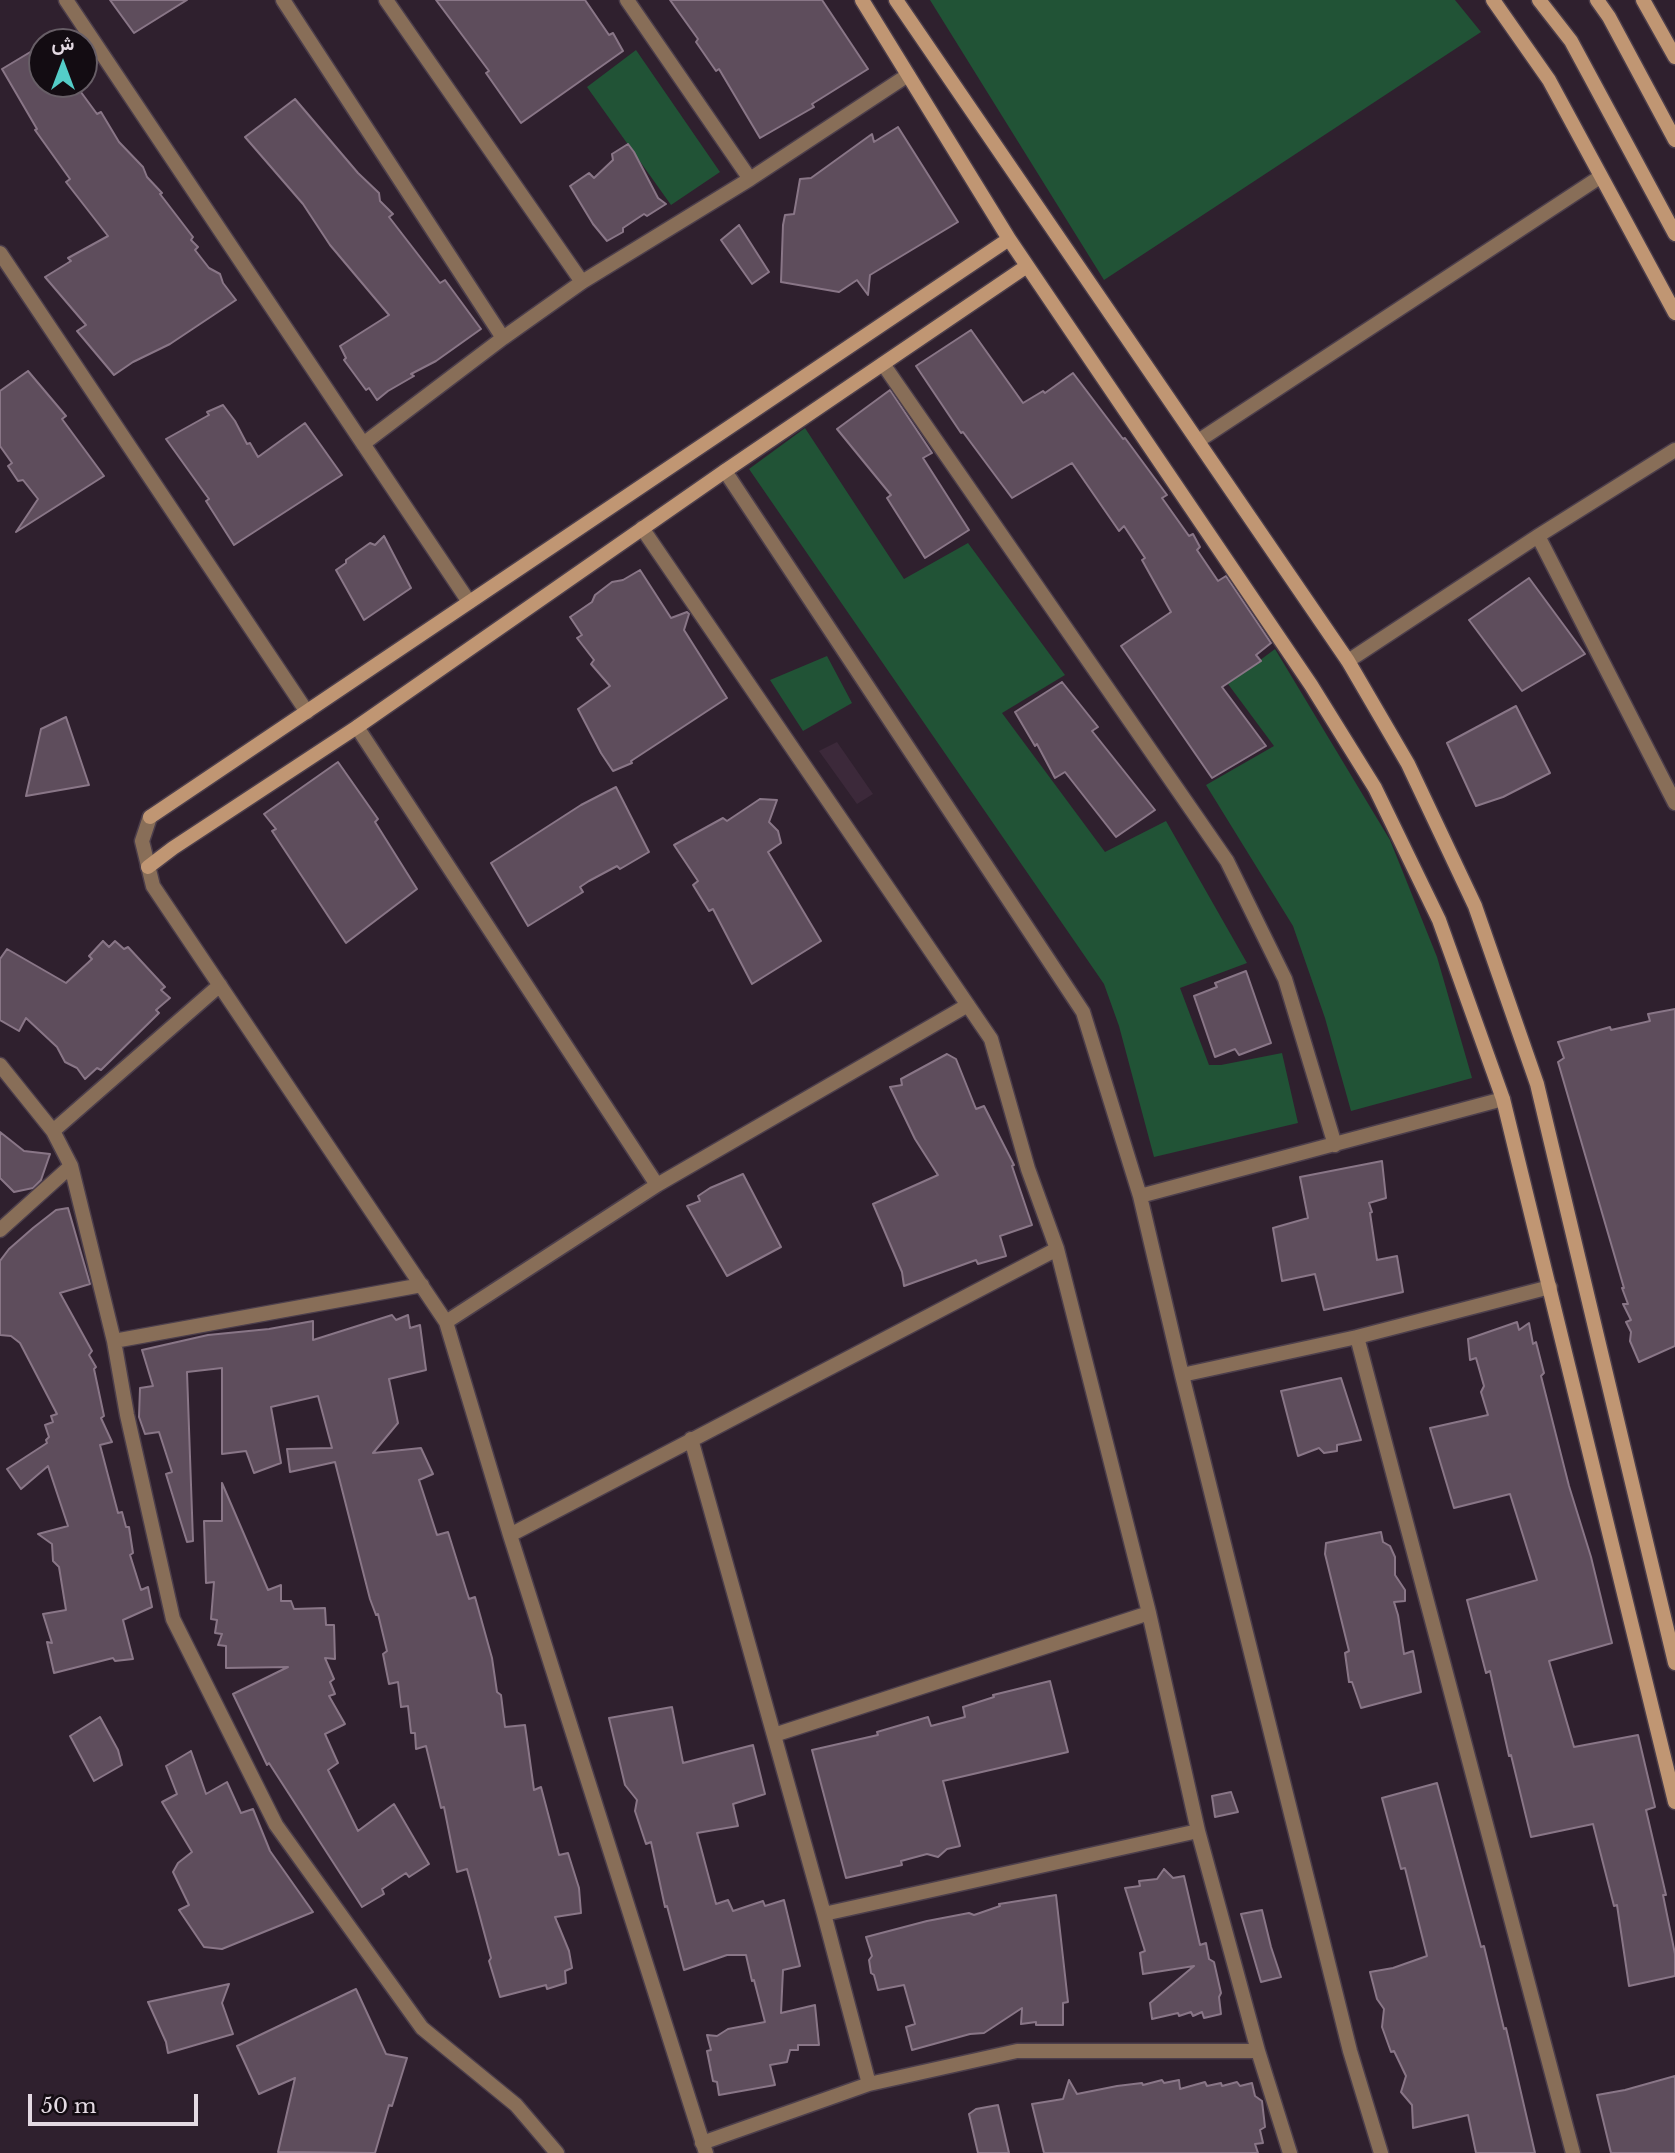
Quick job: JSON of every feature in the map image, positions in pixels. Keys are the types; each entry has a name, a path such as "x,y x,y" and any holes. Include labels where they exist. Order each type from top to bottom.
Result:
{"street":[{"path":"66,0 469,602"},
{"path":"283,0 503,338"},
{"path":"386,0 582,282"},
{"path":"627,0 750,179"},
{"path":"862,0 1009,239 1311,685 1375,788 1440,920 1503,1099 1675,1802"},
{"path":"896,0 1348,661 1408,764 1475,906 1537,1084 1675,1663"},
{"path":"1493,0 1549,80 1675,313"},
{"path":"1539,0 1571,41 1675,234"},
{"path":"1597,0 1609,17 1675,140"},
{"path":"1643,0 1675,57"},
{"path":"363,444 582,282 750,179 908,75"},
{"path":"1198,440 1600,177"},
{"path":"1009,239 150,817 142,841 153,886 446,1322 510,1535 704,2148 869,2084 1017,2051 1258,2051"},
{"path":"0,253 307,712"},
{"path":"148,867 357,727 642,528 1027,266"},
{"path":"883,364 1227,861 1285,979 1335,1145"},
{"path":"1348,661 1675,450"},
{"path":"725,471 1083,1012 1140,1196 1350,2051 1381,2153"},
{"path":"642,528 991,1039 1028,1169 1057,1249 1149,1613 1198,1831 1258,2051 1290,2153"},
{"path":"1538,536 1675,803"},
{"path":"357,727 657,1185"},
{"path":"53,1131 219,985"},
{"path":"446,1322 657,1185 968,1005"},
{"path":"0,1065 53,1131 71,1166 114,1341 127,1415 173,1619 276,1825 422,2028 516,2105 557,2153"},
{"path":"1140,1196 1503,1099"},
{"path":"0,1230 71,1166"},
{"path":"510,1535 1057,1249"},
{"path":"114,1341 422,1285"},
{"path":"1182,1375 1357,1337 1550,1287"},
{"path":"1357,1337 1573,2153"},
{"path":"691,1439 869,2084"},
{"path":"774,1735 1149,1613"},
{"path":"824,1914 1198,1831"}],"shaded area":[{"path":"837,742 873,794 857,804 819,751"}],"green space":[{"path":"930,0 1455,0 1481,32 1104,280"},
{"path":"636,50 720,172 671,205 587,87"},
{"path":"805,428 904,579 968,543 1065,675 1002,713 1105,852 1166,821 1247,963 1180,988 1209,1065 1282,1053 1298,1123 1154,1157 1119,1026 1104,984 749,469"},
{"path":"1275,649 1390,840 1437,957 1472,1078 1351,1111 1325,1018 1293,926 1206,785 1274,746 1228,684"},
{"path":"827,656 852,703 803,731 770,680"}],"building":[{"path":"110,0 187,0 134,33"},
{"path":"436,0 585,0 609,35 613,33 623,51 521,123 486,73 489,71"},
{"path":"670,0 822,0 868,69 812,104 814,107 760,138 719,69 716,71 696,42 698,39"},
{"path":"28,53 28,98 85,98 97,114 101,112 119,142 143,167 147,177 162,193 160,194 193,237 191,240 198,247 195,250 209,268 220,274 223,283 236,300 170,344 133,362 114,375 77,331 86,325 45,277 71,261 68,258 108,236 66,182 70,179 35,130 37,129 2,69"},
{"path":"295,99 358,173 379,193 380,201 393,214 389,217 440,283 445,280 481,329 436,361 411,374 414,376 377,400 369,388 366,390 344,360 346,358 340,346 389,315 330,245 303,204 245,137"},
{"path":"898,127 958,222 870,275 868,295 857,280 839,292 781,282 783,225 785,215 794,214 800,179 811,178 872,134 874,142"},
{"path":"628,144 658,198 666,204 647,216 644,214 623,228 623,232 607,241 593,224 570,186 589,173 594,178 613,160 612,154"},
{"path":"739,225 769,272 752,284 721,240"},
{"path":"971,330 1023,403 1043,391 1045,393 1073,373 1167,495 1162,498 1189,536 1193,534 1200,547 1197,550 1218,581 1226,576 1271,643 1256,655 1261,661 1222,687 1266,746 1212,778 1121,646 1171,612 1142,560 1145,558 1124,526 1119,531 1072,463 1012,498 963,432 961,433 916,366"},
{"path":"28,371 66,416 62,419 104,476 16,532 38,499 23,480 18,481 8,466 12,463 0,446 0,391"},
{"path":"890,390 932,453 923,458 969,530 925,558 887,498 891,495 837,429"},
{"path":"223,405 258,457 305,423 342,475 234,545 206,501 209,499 166,439 209,415 207,412"},
{"path":"384,536 411,588 364,620 336,570 370,543 375,545"},
{"path":"640,570 671,618 687,612 689,614 684,630 727,698 631,761 632,763 613,771 578,709 610,686 591,664 594,660 577,638 582,635 570,617 592,602 595,595 612,582 623,580"},
{"path":"1529,578 1585,654 1522,691 1469,620"},
{"path":"1062,682 1098,727 1092,731 1155,810 1116,837 1065,772 1055,778 1037,744 1035,746 1015,712"},
{"path":"1516,706 1550,773 1503,797 1476,806 1447,743"},
{"path":"66,717 89,785 26,796 41,729"},
{"path":"338,762 378,819 375,822 417,889 346,943 272,831 276,829 264,814"},
{"path":"616,787 649,852 620,869 617,866 589,881 580,887 583,892 528,926 491,863 581,805"},
{"path":"760,799 777,800 769,822 778,831 781,843 768,852 821,941 752,984 713,909 709,911 693,885 698,881 674,845 723,818 727,821"},
{"path":"103,941 109,947 115,941 124,949 128,947 165,987 161,990 170,998 156,1010 159,1013 101,1070 97,1068 85,1079 77,1068 65,1062 57,1047 26,1018 19,1031 0,1020 0,959 7,949 66,983 92,959 89,956"},
{"path":"1246,971 1271,1043 1239,1055 1235,1049 1215,1057 1194,996 1217,987 1215,983"},
{"path":"1675,1009 1675,1346 1639,1362 1626,1322 1631,1320 1623,1304 1628,1304 1624,1288 1558,1062 1564,1058 1558,1042 1610,1027 1611,1030 1650,1021 1648,1014"},
{"path":"947,1054 956,1059 976,1109 984,1106 1014,1165 1012,1166 1032,1225 1000,1236 1006,1256 978,1264 976,1260 904,1286 902,1272 873,1204 938,1175 915,1139 890,1087 902,1085 901,1079"},
{"path":"0,1132 24,1151 50,1154 41,1180 33,1188 14,1192 0,1178"},
{"path":"1382,1161 1386,1198 1369,1203 1377,1260 1397,1256 1403,1292 1324,1310 1315,1274 1282,1281 1273,1228 1308,1218 1300,1177"},
{"path":"743,1174 781,1247 727,1276 687,1206 700,1201 698,1196 710,1188"},
{"path":"68,1208 90,1284 60,1293 92,1351 89,1355 96,1367 94,1369 104,1416 101,1418 112,1442 100,1445 118,1513 122,1512 126,1527 129,1527 133,1553 130,1555 141,1590 148,1587 152,1607 123,1620 133,1659 115,1661 113,1658 54,1673 47,1642 52,1643 43,1614 66,1610 59,1567 53,1561 52,1544 38,1534 68,1526 48,1466 21,1489 7,1469 47,1443 49,1437 45,1425 53,1422 51,1416 57,1414 20,1343 11,1336 0,1335 0,1261 9,1249 56,1210"},
{"path":"392,1315 396,1320 408,1315 410,1328 420,1325 426,1370 389,1379 398,1423 373,1453 421,1448 433,1474 419,1480 437,1535 448,1532 469,1599 475,1597 492,1658 497,1692 501,1695 505,1727 525,1725 534,1790 541,1787 559,1855 568,1853 579,1888 581,1913 555,1917 569,1951 572,1968 565,1971 566,1983 547,1989 546,1985 500,1997 467,1869 457,1872 444,1807 441,1808 426,1746 416,1749 408,1706 401,1707 398,1682 389,1684 383,1654 387,1651 378,1614 376,1615 370,1599 335,1462 290,1472 287,1449 332,1448 318,1396 271,1407 281,1463 254,1473 246,1451 222,1454 222,1368 187,1372 193,1541 187,1542 166,1474 172,1472 159,1432 145,1434 139,1417 140,1388 153,1386 142,1350 208,1335 269,1329 313,1321 313,1340"},
{"path":"1517,1322 1519,1330 1529,1323 1533,1344 1536,1342 1544,1373 1541,1376 1612,1643 1549,1661 1574,1747 1638,1735 1655,1807 1646,1810 1666,1895 1663,1895 1675,1954 1675,1976 1629,1986 1617,1905 1614,1906 1593,1824 1531,1837 1490,1671 1486,1673 1467,1600 1537,1580 1510,1494 1454,1508 1430,1428 1488,1415 1481,1392 1484,1386 1476,1358 1470,1360 1468,1339"},
{"path":"1341,1378 1361,1440 1337,1445 1337,1451 1324,1453 1319,1448 1298,1456 1281,1391"},
{"path":"222,1483 268,1590 281,1585 281,1601 291,1601 294,1609 325,1608 326,1625 334,1625 335,1659 325,1658 334,1679 330,1682 335,1694 329,1696 345,1724 325,1734 338,1763 328,1770 358,1831 394,1804 429,1864 409,1877 406,1873 382,1889 384,1894 362,1907 269,1763 267,1765 233,1694 288,1667 226,1668 226,1646 218,1645 222,1634 215,1633 217,1620 211,1619 214,1582 206,1583 204,1521 222,1521"},
{"path":"1381,1532 1383,1542 1390,1546 1395,1557 1395,1575 1405,1590 1405,1601 1394,1602 1404,1654 1413,1651 1421,1692 1361,1708 1352,1682 1349,1682 1345,1653 1349,1651 1325,1554 1326,1543"},
{"path":"1050,1681 1068,1752 943,1781 960,1846 947,1849 938,1857 927,1854 901,1861 902,1865 846,1878 812,1750 878,1735 877,1732 928,1717 931,1726 965,1717 963,1707 994,1697 993,1695"},
{"path":"672,1707 683,1763 753,1745 765,1794 733,1804 738,1826 697,1833 716,1904 728,1900 733,1911 763,1901 765,1906 784,1900 800,1966 783,1970 781,2013 815,2005 819,2045 798,2045 798,2050 790,2050 787,2062 770,2065 775,2085 719,2095 717,2082 713,2081 707,2051 711,2050 707,2035 717,2036 728,2029 765,2022 754,1980 752,1981 746,1955 727,1955 684,1970 667,1906 665,1907 651,1842 646,1844 635,1811 637,1800 625,1785 609,1718"},
{"path":"100,1717 118,1750 122,1765 94,1781 70,1736"},
{"path":"191,1751 206,1794 227,1782 241,1813 253,1809 270,1851 313,1912 222,1949 204,1947 179,1910 189,1905 173,1872 178,1863 192,1852 162,1802 177,1794 166,1766"},
{"path":"1437,1783 1481,1947 1484,1946 1504,2029 1506,2028 1535,2153 1476,2153 1468,2115 1413,2128 1412,2105 1401,2092 1406,2076 1394,2051 1391,2052 1382,2027 1384,2009 1377,1999 1370,1972 1393,1968 1427,1956 1405,1868 1401,1869 1382,1798"},
{"path":"1231,1792 1238,1812 1215,1817 1212,1796"},
{"path":"1164,1869 1173,1878 1184,1876 1200,1945 1206,1943 1209,1959 1214,1962 1221,1993 1221,2014 1204,2018 1202,2012 1193,2016 1191,2012 1152,2019 1150,2003 1194,1966 1143,1974 1140,1953 1145,1951 1125,1888 1140,1886 1139,1881 1157,1879"},
{"path":"1056,1895 1068,2002 1063,2003 1063,2025 1036,2025 1036,2022 1021,2024 1022,2008 984,2033 970,2034 912,2050 906,2027 915,2024 904,1985 878,1990 871,1973 869,1960 872,1956 866,1937 927,1921 969,1913 974,1915 1000,1906 999,1904"},
{"path":"1262,1910 1281,1977 1261,1982 1241,1914"},
{"path":"229,1984 222,2003 233,2034 168,2053 166,2042 148,2002"},
{"path":"356,1989 386,2054 407,2058 375,2153 278,2152 295,2078 259,2094 237,2046"},
{"path":"1675,2076 1675,2153 1611,2153 1597,2095"},
{"path":"1069,2080 1077,2094 1162,2080 1164,2083 1179,2080 1180,2089 1205,2082 1207,2086 1237,2082 1240,2086 1252,2083 1255,2096 1262,2101 1265,2127 1260,2130 1263,2143 1255,2144 1258,2153 1044,2153 1032,2104 1063,2099"},
{"path":"998,2105 1009,2153 978,2153 969,2114 976,2109"}]}
